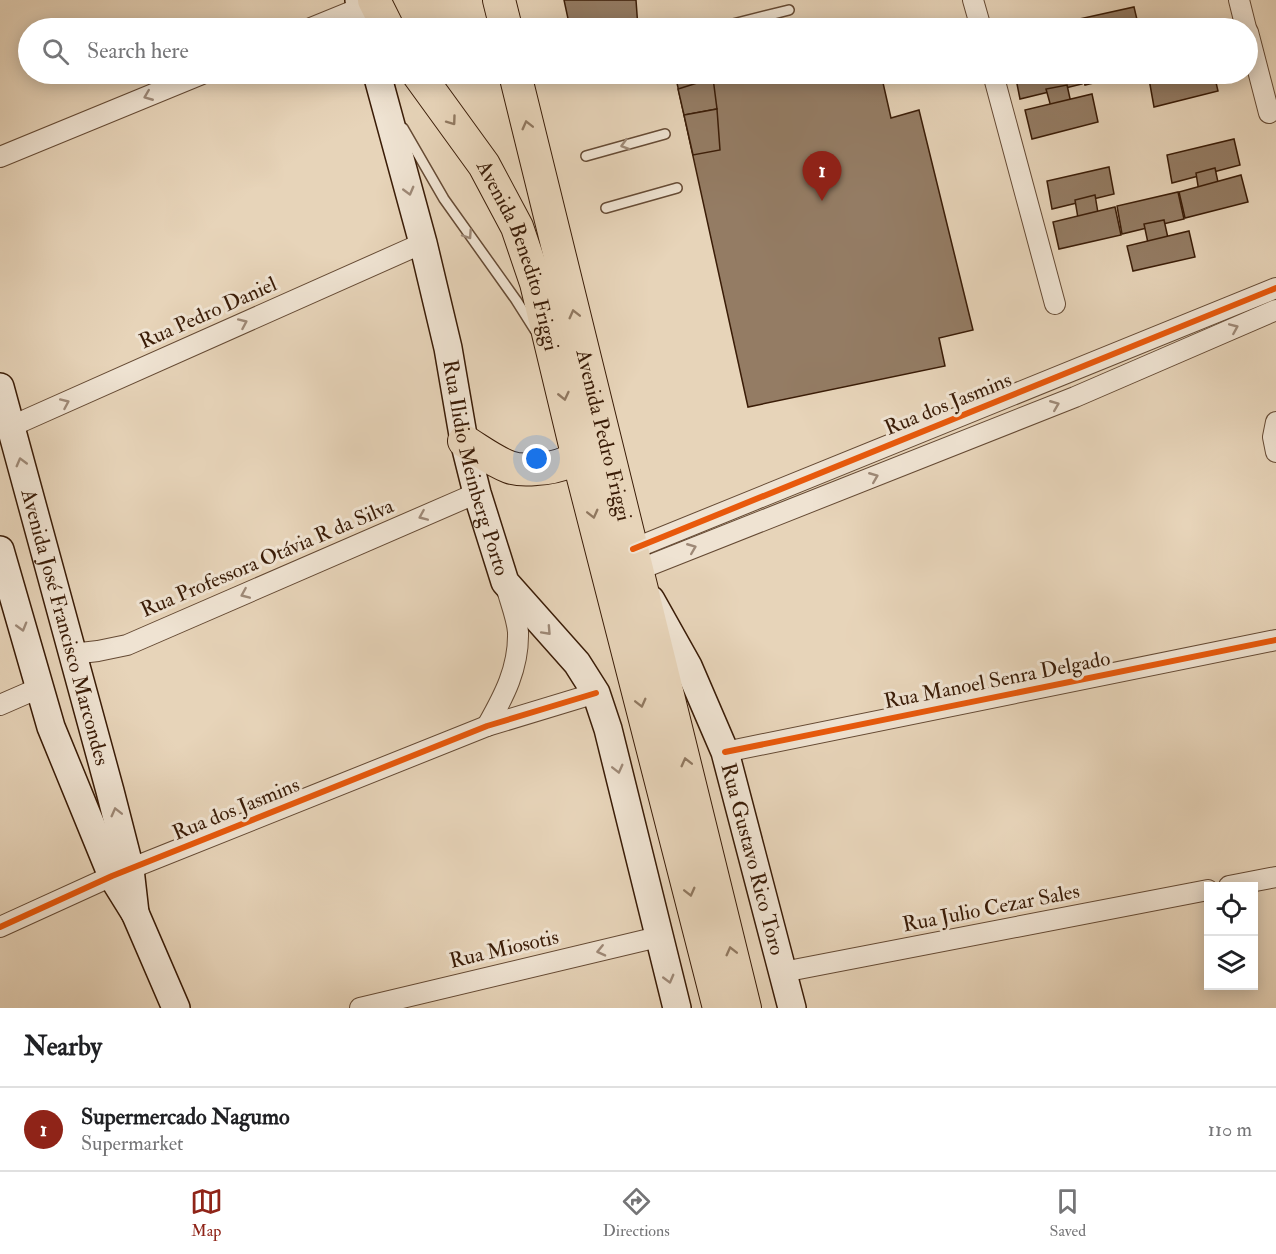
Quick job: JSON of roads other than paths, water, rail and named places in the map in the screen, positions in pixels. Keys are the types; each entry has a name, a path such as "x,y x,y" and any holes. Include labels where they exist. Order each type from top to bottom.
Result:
{"main road":[{"path":"499,0 504,18"},
{"name":"Rua Ilidio Meinberg Porto","path":"380,84 423,243 448,348 477,493 505,582 577,663 596,693 608,729 677,1008"},
{"name":"Avenida Benedito Friggi","path":"425,84 484,165 517,227 536,283 578,458"},
{"name":"Avenida Pedro Friggi","path":"527,84 604,432 746,1008"},
{"name":"Avenida José Francisco Marcondes","path":"0,387 90,717 121,873"},
{"path":"465,441 511,468 527,470 567,464 578,458 604,432"},
{"name":"Avenida Pedro Friggi","path":"578,458 718,1008"},
{"name":"Avenida José Francisco Marcondes","path":"0,550 51,727 121,873"},
{"name":"Rua Gustavo Rico Toro","path":"638,568 688,666 725,752 792,1008"},
{"path":"51,727 61,736 71,736 80,731 90,717"},
{"path":"121,873 135,913 176,1008"}],"street":[{"path":"974,0 978,18"},
{"path":"1239,0 1244,18"},
{"path":"339,18 365,9"},
{"path":"1258,72 1269,113"},
{"path":"0,157 178,84"},
{"path":"996,84 1055,304"},
{"name":"Rua Pedro Daniel","path":"12,426 423,243"},
{"name":"Rua dos Jasmins","path":"638,568 1276,288"},
{"name":"Rua dos Jasmins","path":"638,568 1075,397 1276,310"},
{"path":"1276,422 1273,437 1276,452"},
{"name":"Rua Professora Otávia R da Silva","path":"72,654 127,645 477,493"},
{"path":"487,726 506,692 515,664 518,631 505,582"},
{"name":"Rua Manoel Senra Delgado","path":"725,752 1276,640"},
{"path":"0,705 39,688"},
{"name":"Rua dos Jasmins","path":"0,927 121,873 487,726 596,693"},
{"path":"1252,882 1276,878"},
{"name":"Rua Julio Cezar Sales","path":"783,972 1204,891"},
{"name":"Rua Miosotis","path":"360,1008 658,938"}],"lane":[{"path":"757,18 789,10"},
{"path":"380,84 444,199 516,300 557,365"},
{"path":"586,156 665,134"},
{"path":"606,208 677,188"}],"place":[{"name":"Supermercado Nagumo","path":"822,201"}]}
